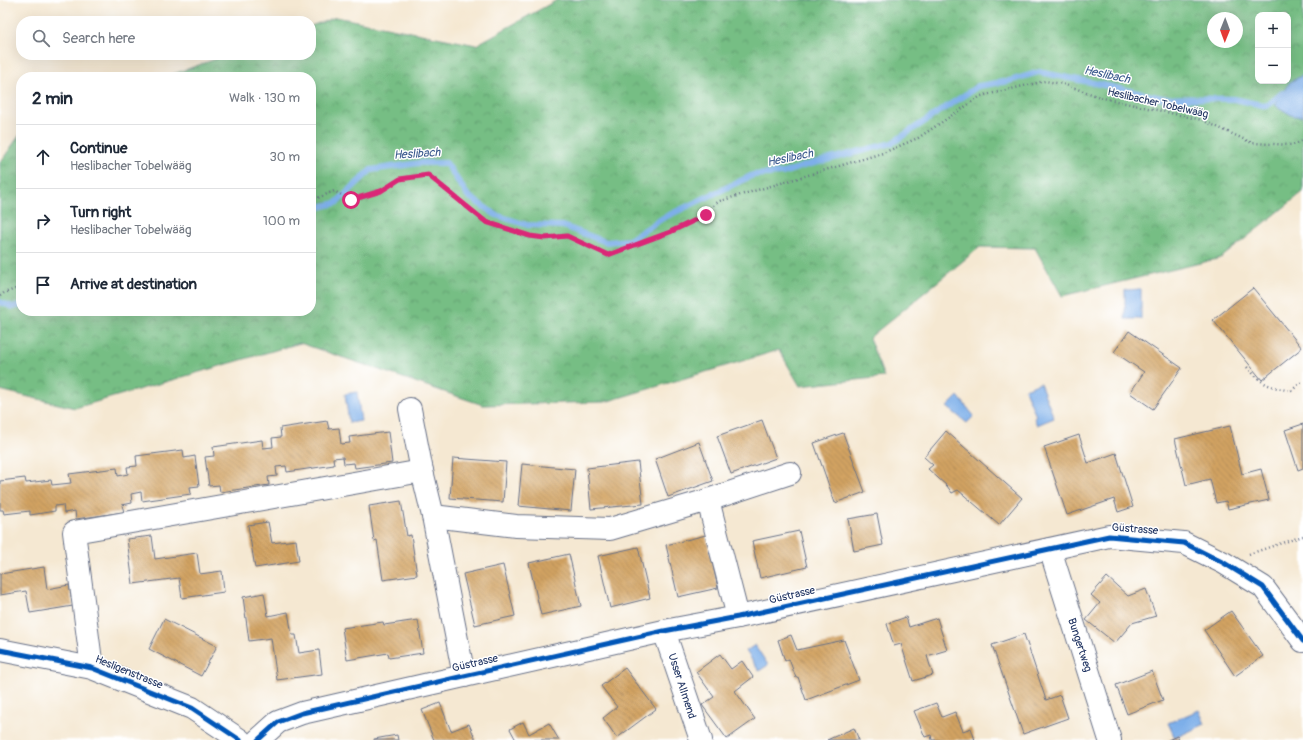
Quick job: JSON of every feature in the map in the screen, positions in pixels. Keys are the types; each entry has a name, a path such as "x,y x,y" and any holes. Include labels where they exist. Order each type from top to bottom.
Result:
{"street":[{"path":"410,409 422,471 433,516 464,676"},
{"path":"92,668 74,532 422,471"},
{"path":"433,516 516,526 610,529 708,500 790,473"},
{"path":"708,500 738,617"},
{"name":"Güstrasse","path":"258,740 278,722 302,713 664,631 738,617 1109,536 1184,543 1224,563 1263,588 1303,641"},
{"name":"Bungertweg","path":"1050,549 1110,740"},
{"name":"Usser Allmend","path":"664,631 700,740"},
{"name":"Hesligenstrasse","path":"0,650 92,668 192,708 240,740"}],"path":[{"path":"0,296 4,293 16,289"},
{"path":"1247,367 1258,379 1271,387 1291,391 1303,381"},
{"path":"1224,563 1303,536"}],"green space":[{"path":"557,0 1303,0 1303,192 1221,258 1062,296 1035,248 980,247 869,338 884,377 800,386 779,350 605,402 483,405 300,343 75,408 0,390 0,163 16,140 16,316 316,316 316,72 179,72 213,60 316,60 316,24 336,17 476,45"}],"water":[{"path":"1303,75 1303,116 1293,116 1275,105 1289,84 1291,84 1291,81"},
{"path":"1141,289 1141,319 1125,319 1125,290"},
{"path":"1040,383 1054,418 1037,425 1034,418 1036,416 1025,389"},
{"path":"357,392 361,421 349,423 345,394"},
{"path":"958,396 974,416 967,423 947,407"},
{"path":"755,645 768,665 759,671 746,651"},
{"path":"1199,710 1205,724 1175,738 1168,723"}],"building":[{"path":"1253,288 1302,348 1262,380 1213,320"},
{"path":"1129,331 1182,368 1153,409 1130,393 1144,372 1114,352"},
{"path":"762,420 776,458 731,474 717,436"},
{"path":"327,421 329,429 339,428 341,444 350,443 349,437 388,432 392,463 355,468 354,463 344,464 343,457 333,458 334,465 287,472 286,466 276,467 277,476 268,477 269,485 220,492 219,485 209,486 205,457 214,456 213,447 262,440 263,448 273,447 272,438 281,437 280,428"},
{"path":"1303,424 1303,468 1298,470 1285,430"},
{"path":"1230,426 1242,474 1261,469 1269,500 1228,509 1226,501 1216,503 1210,479 1186,485 1175,439"},
{"path":"946,431 1022,498 999,525 958,490 952,493 947,486 928,469 933,465 924,457"},
{"path":"843,433 865,492 835,503 814,443"},
{"path":"1079,435 1088,463 1116,453 1133,507 1118,512 1114,499 1067,515 1044,447"},
{"path":"699,442 713,481 668,497 655,459"},
{"path":"183,450 184,458 195,456 199,486 190,487 191,494 142,501 141,492 131,494 132,503 122,505 124,512 76,519 75,511 64,513 63,505 55,506 55,511 30,515 30,511 4,514 3,510 0,510 0,481 25,478 26,483 51,480 52,485 71,483 69,474 117,468 118,476 128,474 127,467 137,466 136,456"},
{"path":"453,458 506,462 503,502 450,498"},
{"path":"638,462 643,504 591,509 587,468"},
{"path":"522,464 575,469 571,511 518,506"},
{"path":"401,501 407,536 411,535 417,575 383,580 377,540 374,541 369,506"},
{"path":"877,514 883,545 854,551 848,519"},
{"path":"268,522 272,543 296,540 299,561 255,568 248,525"},
{"path":"799,531 807,567 760,578 752,541"},
{"path":"706,535 718,588 678,597 666,545"},
{"path":"152,536 155,559 197,553 200,574 222,571 224,592 182,598 179,578 133,584 127,539"},
{"path":"638,547 650,598 610,608 598,556"},
{"path":"569,554 581,606 541,615 529,563"},
{"path":"503,565 515,616 475,625 463,574"},
{"path":"44,567 47,589 69,585 73,606 30,613 26,591 0,595 0,574"},
{"path":"1107,577 1128,596 1146,589 1156,616 1132,623 1115,643 1086,620 1100,603 1091,595"},
{"path":"264,593 268,616 288,612 292,635 296,635 299,653 319,650 322,674 277,680 271,638 249,641 243,597"},
{"path":"1231,611 1263,656 1235,676 1204,630"},
{"path":"906,617 909,627 937,618 947,650 927,656 933,675 913,681 901,644 894,646 887,624"},
{"path":"164,619 217,646 201,676 149,649"},
{"path":"418,620 423,653 389,658 388,653 347,660 342,628 383,622 384,625"},
{"path":"1024,634 1046,700 1060,695 1068,718 1023,734 992,645"},
{"path":"791,635 797,650 844,640 859,680 806,700 798,677 796,678 789,659 785,661 778,640"},
{"path":"720,654 731,669 742,661 753,677 735,691 755,719 727,739 702,705 714,697 696,672"},
{"path":"625,668 656,709 617,738 603,718 617,707 601,686"},
{"path":"1152,671 1163,700 1127,714 1116,685"},
{"path":"440,703 451,731 469,724 476,740 434,740 422,710"},
{"path":"936,703 942,717 955,712 963,731 971,728 975,740 932,740 931,735 925,737 914,711"},
{"path":"523,722 529,734 549,723 559,740 516,740 510,729"},
{"path":"854,728 859,740 827,740"},
{"path":"397,735 398,740 374,740 374,739"},
{"path":"1177,736 1179,740 1168,740"}],"waterway":[{"name":"Heslibach","path":"316,208 336,203 371,170 419,163 446,163 468,196 496,215 527,225 563,226 606,242 629,240 663,218 753,175 783,173 807,165 892,143 978,86 1009,81 1039,72 1162,98 1234,99 1267,106 1282,93 1303,92"},
{"name":"Heslibach","path":"0,302 13,307 16,306"}],"cycle path":[{"path":"258,740 278,722 302,713 664,631 738,617 1109,536 1184,543 1224,563 1263,587 1303,641"},
{"path":"0,650 92,668 192,708 240,740"}],"route":[{"path":"351,200 381,191 400,179 428,175 486,222 530,236 545,238 567,236 608,255 670,232 706,215"}]}
